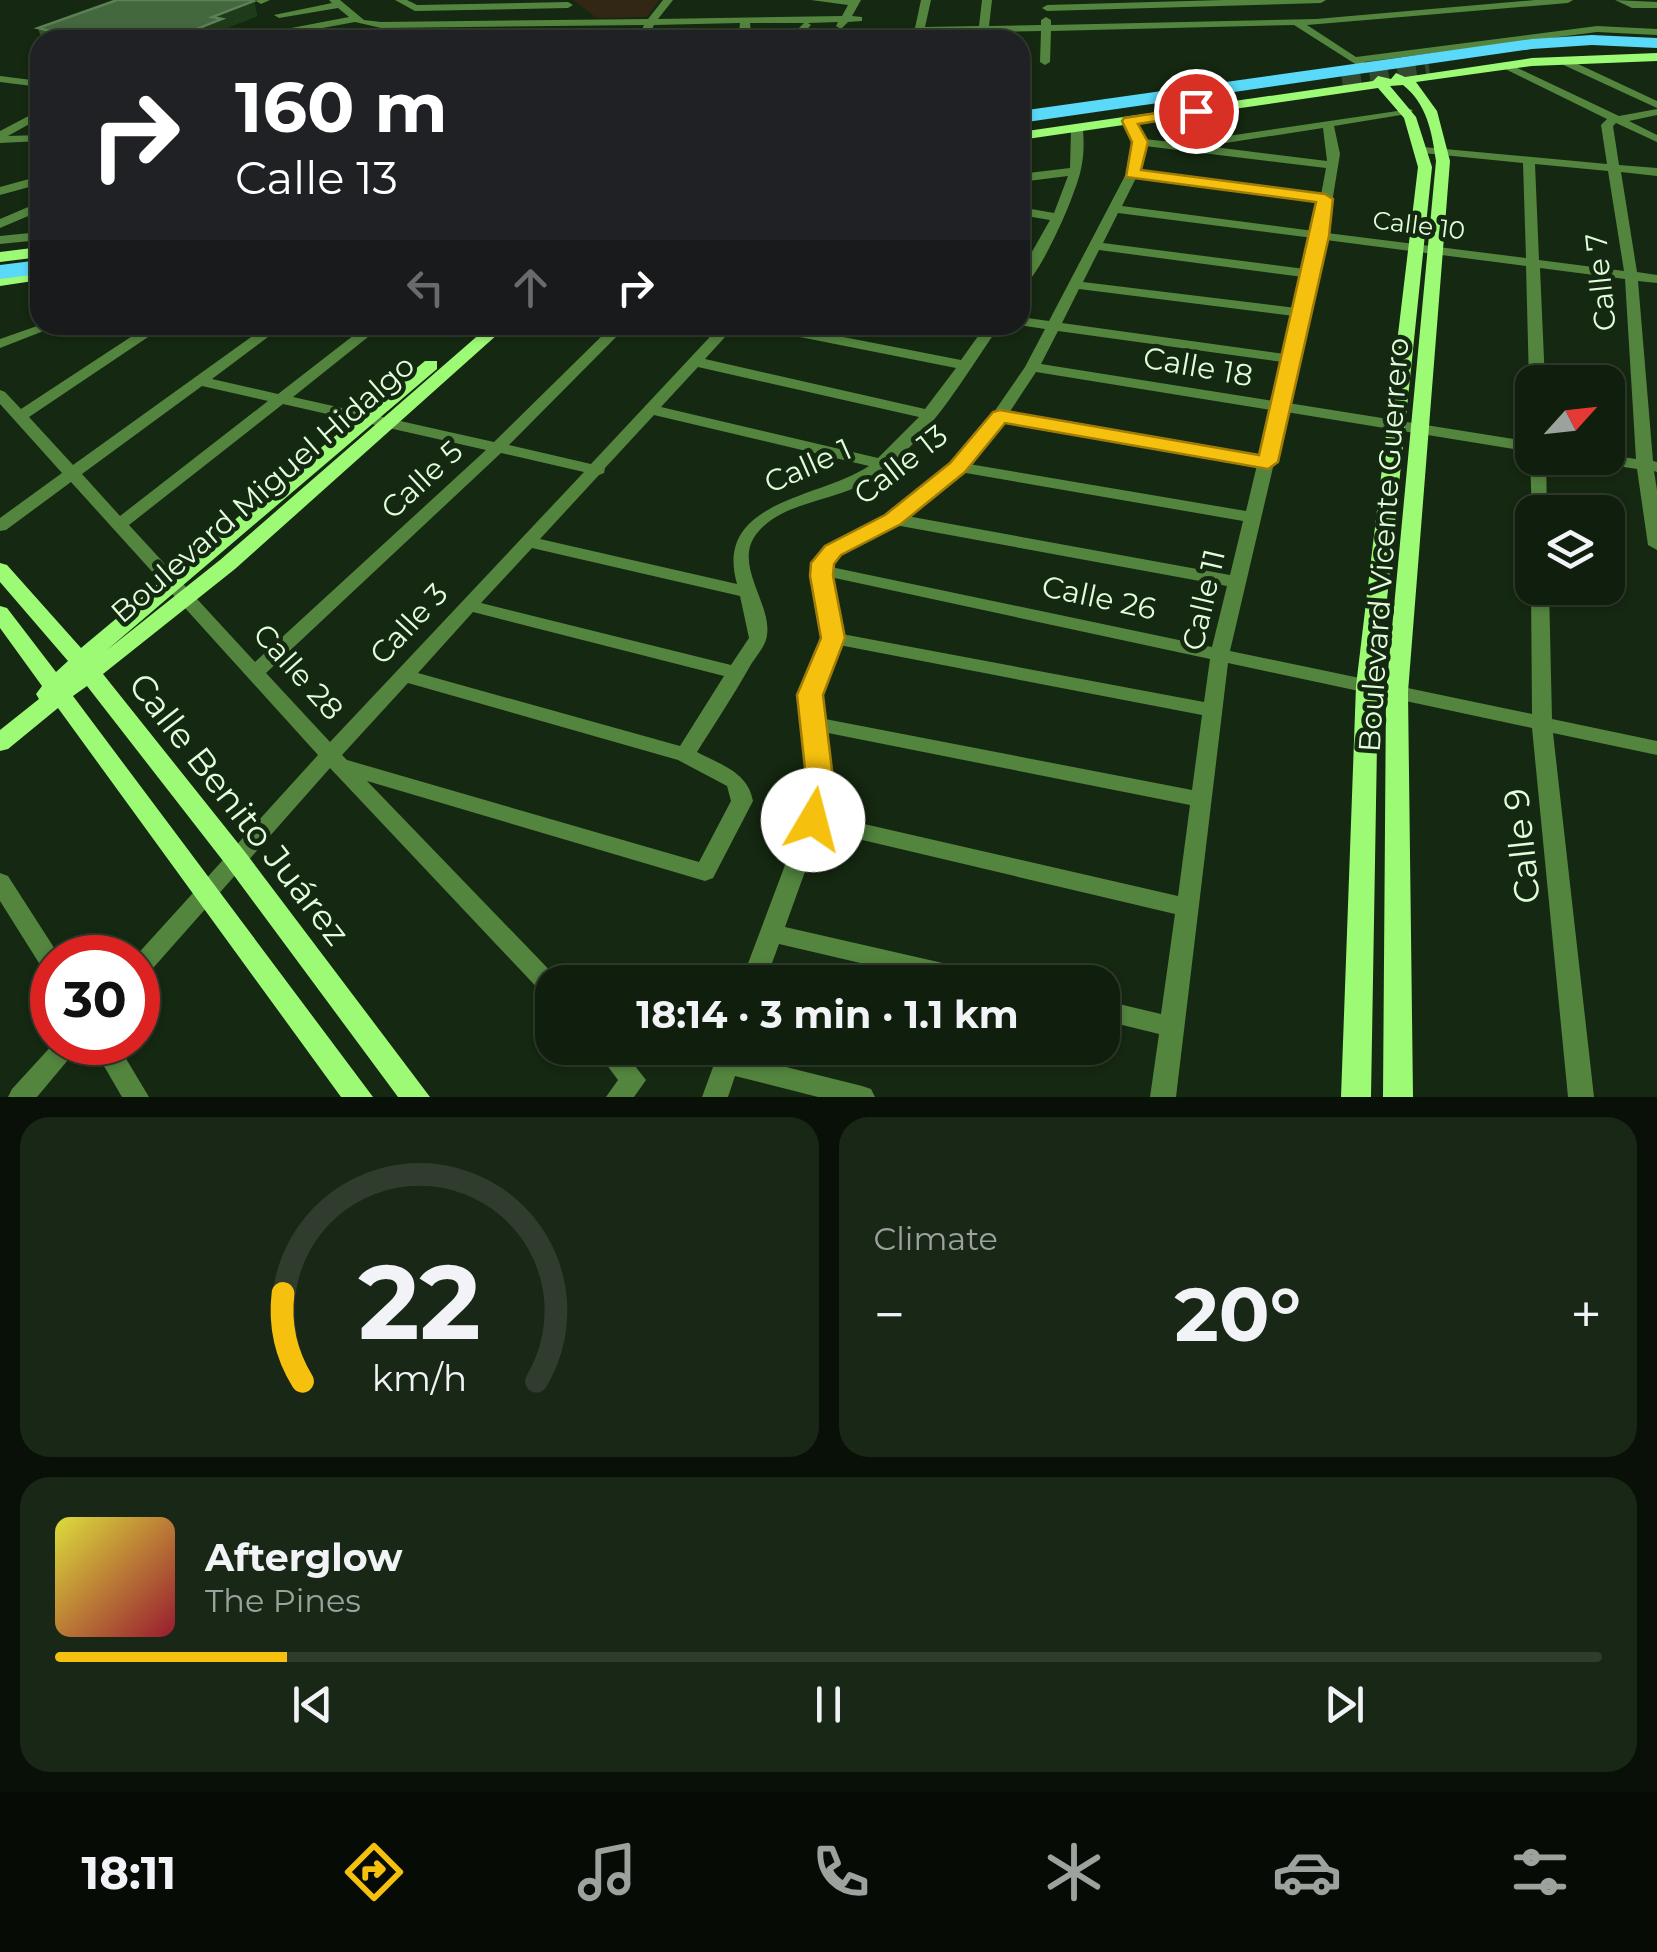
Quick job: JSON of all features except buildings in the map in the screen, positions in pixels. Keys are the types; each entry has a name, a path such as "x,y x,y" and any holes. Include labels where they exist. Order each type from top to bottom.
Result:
{"highway":[{"path":"1030,130 1063,128 1551,42 1657,50"},
{"path":"1030,116 1379,73"},
{"path":"0,260 30,256"},
{"path":"0,272 30,268"}],"street":[{"path":"400,0 408,7 565,2 592,22"},
{"path":"646,30 668,0"},
{"path":"819,0 855,2 852,30"},
{"path":"841,30 870,0"},
{"path":"919,30 926,0"},
{"path":"983,30 987,0"},
{"path":"1045,62 1047,4 1321,0"},
{"path":"1406,0 1444,22"},
{"path":"1025,30 1296,22 1568,0"},
{"path":"1620,0 1657,5"},
{"path":"1264,2 1379,73 1507,66 1657,50"},
{"path":"279,14 337,3 356,20"},
{"path":"802,30 810,20 853,19"},
{"path":"296,30 356,20 381,25 745,21 745,30"},
{"path":"590,30 592,22"},
{"path":"694,22 694,30"},
{"path":"538,30 540,23"},
{"path":"435,30 438,24"},
{"path":"484,30 487,24"},
{"path":"379,30 381,25"},
{"path":"1030,259 1055,217 1075,171 1063,128 1130,121 1597,29 1657,32"},
{"path":"1559,59 1657,109"},
{"path":"1507,66 1657,139"},
{"name":"Boulevard Vicente Guerrero","path":"1379,73 1433,151"},
{"name":"Boulevard Vicente Guerrero","path":"1379,73 1428,106 1433,151 1424,192 1428,247 1420,428 1397,692 1398,1097"},
{"path":"0,79 30,83"},
{"path":"1616,120 1657,109"},
{"path":"1181,147 1407,111"},
{"path":"0,141 30,120"},
{"name":"Calle 7","path":"1616,120 1607,126 1630,276 1657,545"},
{"path":"1130,121 1140,142 1332,165"},
{"name":"Calle 11","path":"1163,1097 1189,908 1210,710 1236,582 1320,236 1334,144 1328,124"},
{"path":"0,141 30,139"},
{"name":"Calle 13","path":"822,570 833,550 893,520 957,468 1000,416 1032,367 1116,209 1132,174 1140,142"},
{"path":"1433,151 1657,172"},
{"path":"1528,159 1535,263 1536,365"},
{"path":"1030,177 1075,171"},
{"path":"1132,174 1325,199"},
{"path":"0,191 30,183"},
{"name":"Calle 10","path":"1116,209 1657,279"},
{"path":"0,224 30,210"},
{"path":"1030,213 1055,217"},
{"path":"0,240 30,237"},
{"path":"1095,246 1312,274"},
{"name":"Boulevard Vicente Guerrero","path":"1356,1097 1367,686 1394,424 1428,247"},
{"path":"0,281 30,276"},
{"path":"1076,285 1302,314"},
{"path":"1030,321 1291,358"},
{"path":"0,344 30,330"},
{"path":"21,416 144,335"},
{"path":"0,526 263,335"},
{"path":"120,524 363,335"},
{"name":"Boulevard Miguel Hidalgo","path":"0,743 58,690 181,592 378,420 468,335"},
{"name":"Boulevard Miguel Hidalgo","path":"378,420 487,335"},
{"name":"Calle 5","path":"256,672 611,335"},
{"name":"Calle 3","path":"160,944 236,859 336,761 406,676 721,335"},
{"path":"811,335 965,365"},
{"name":"Calle 1","path":"686,756 758,638 742,551 751,530 772,514 838,490 881,464 927,414 986,335"},
{"path":"698,362 927,414"},
{"name":"Calle 18","path":"1032,367 1515,444"},
{"path":"199,381 598,470"},
{"name":"Calle 28","path":"0,395 336,761 535,970"},
{"path":"654,410 881,464"},
{"path":"1000,416 1268,462"},
{"path":"1625,462 1651,466"},
{"path":"957,468 1252,516"},
{"path":"893,520 1236,582"},
{"path":"530,542 747,592"},
{"name":"Calle Benito Juárez","path":"0,569 85,668 236,859 415,1097"},
{"path":"760,965 813,820 821,787 810,695 833,638 822,570"},
{"name":"Calle 26","path":"822,570 1657,748"},
{"name":"Calle 9","path":"1540,605 1542,723 1582,1097"},
{"path":"470,606 737,673"},
{"path":"0,613 204,895 358,1097"},
{"path":"833,638 1210,710"},
{"path":"336,761 706,872 742,794 734,781 686,756 406,676"},
{"path":"811,723 1200,799"},
{"path":"813,820 1189,908"},
{"path":"0,882 34,935"},
{"path":"770,933 908,965"},
{"path":"1120,1014 1172,1026"},
{"path":"21,1097 50,1065"},
{"path":"116,1065 136,1097"},
{"path":"614,1065 626,1089"},
{"path":"715,1097 726,1065"},
{"path":"761,1065 862,1097"}],"shaded area":[{"path":"573,0 659,0 647,17 597,18"}],"tunnel":[{"path":"1342,80 1429,67"}],"route":[{"path":"813,820 821,787 808,708 833,638 821,576 823,563 833,550 893,520 957,468 1000,416 1268,462 1325,199 1132,174 1140,142 1130,121 1196,111"}]}
